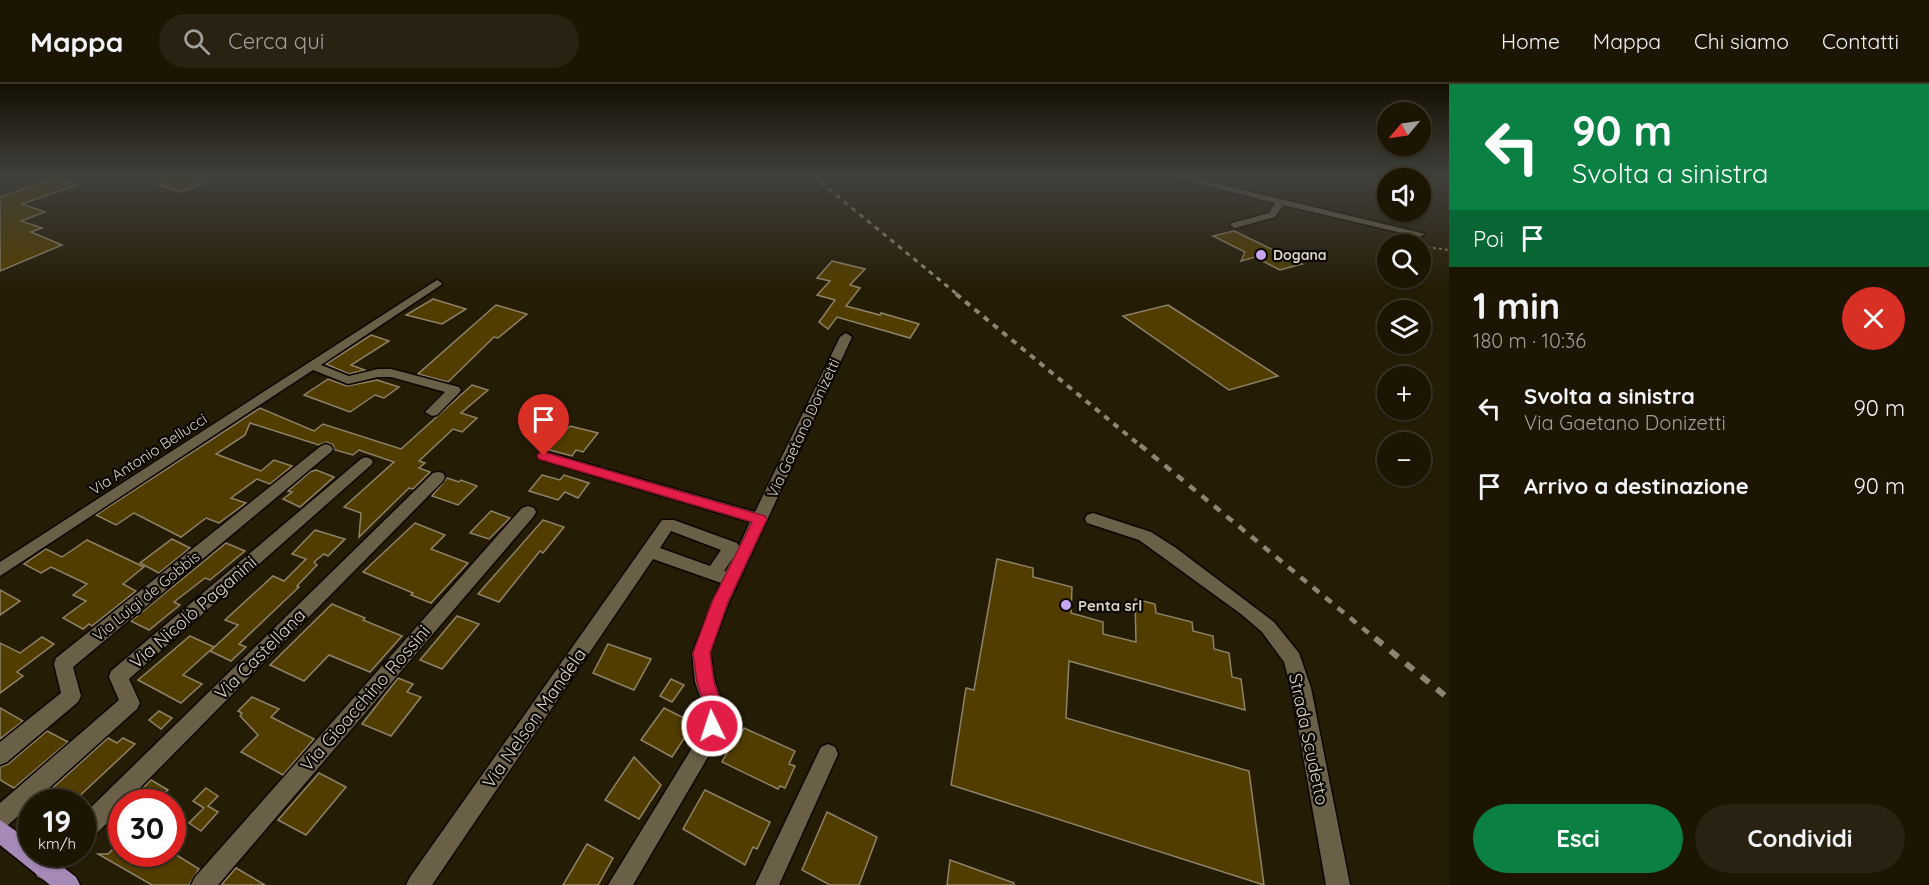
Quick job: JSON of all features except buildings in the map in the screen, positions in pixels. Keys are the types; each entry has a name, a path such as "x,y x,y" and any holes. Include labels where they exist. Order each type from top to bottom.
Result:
{"main road":[{"path":"0,831 18,841"},
{"path":"57,867 68,885"}],"street":[{"path":"1235,225 1273,213"},
{"path":"1333,213 1420,234"},
{"path":"1398,229 1407,234"},
{"name":"Via Antonio Bellucci","path":"0,570 314,366 437,283"},
{"name":"Via Gaetano Donizetti","path":"620,885 709,738 716,714 705,682 701,653 732,579 846,336"},
{"path":"314,366 348,380 378,373 391,373 454,390 432,412"},
{"name":"Via Luigi de Gobbis","path":"0,755 71,696 63,664 326,449"},
{"path":"544,456 760,519"},
{"name":"Via Nicolò Paganini","path":"0,817 130,703 118,677 366,462"},
{"name":"Via Castellana","path":"96,817 438,477"},
{"name":"Via Gioacchino Rossini","path":"203,885 528,512"},
{"name":"Strada Scudetto","path":"1093,519 1145,536 1170,552 1268,627 1292,659 1301,688 1338,885"},
{"name":"Via Nelson Mandela","path":"418,885 668,524 731,547 713,574"},
{"path":"649,551 732,579"},
{"path":"767,885 828,754"}],"path":[{"path":"1431,246 1449,250"}],"railway":[{"path":"859,213 958,295"},
{"path":"956,294 1142,447"},
{"path":"1140,445 1377,640"},
{"path":"1375,638 1449,699"}],"place":[{"name":"Dogana","path":"1261,255"},
{"name":"Penta srl","path":"1066,605"}],"route":[{"path":"544,456 760,519 720,602 701,653 705,682 716,714 712,726"}]}
